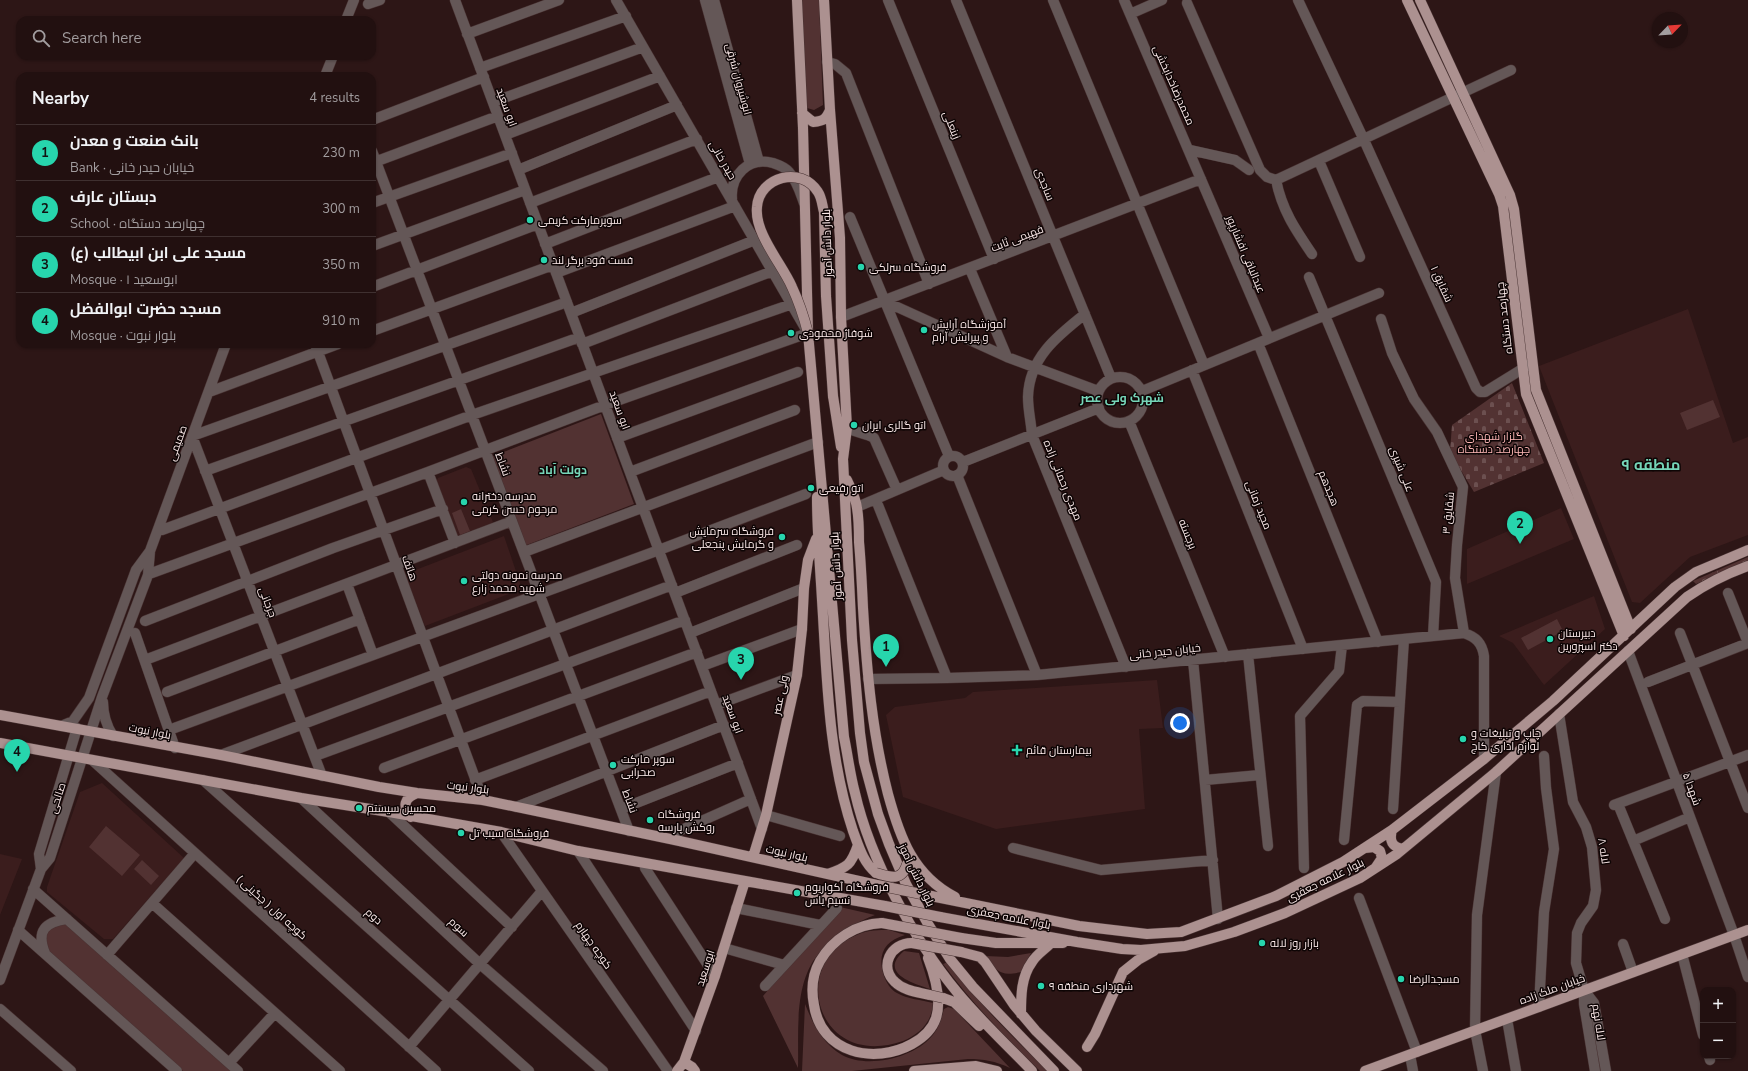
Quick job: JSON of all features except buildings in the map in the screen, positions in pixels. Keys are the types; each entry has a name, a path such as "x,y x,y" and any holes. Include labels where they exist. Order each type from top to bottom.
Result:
{"main road":[{"name":"بلوار دانش آموز","path":"796,0 802,113 808,333 844,737 855,794 878,859 916,942 961,997 1032,1071"},
{"name":"بلوار دانش آموز","path":"824,0 830,110 840,232 841,317 847,428 843,459 852,640 864,762 878,814 889,844 906,884 928,924 950,959 973,987 1054,1071"},
{"name":"چهارصد دستگاه","path":"1407,0 1510,194 1514,209 1536,390 1631,629"},
{"name":"چهارصد دستگاه","path":"1420,0 1503,206 1526,394 1624,636"},
{"path":"802,113 813,122 822,122 826,119 830,110"},
{"path":"808,333 792,286 767,243 757,217 756,208 763,192 771,183 787,177 798,177 808,182 818,191 822,200 824,212 826,296 833,396 843,459"},
{"path":"1526,394 1530,389 1536,390"},
{"path":"844,470 857,508 868,679 874,731 881,769 892,810 907,849 915,863 928,879 945,892 964,902"},
{"path":"821,475 817,486 817,535 827,692 833,749 842,794 858,845 867,863 876,873 889,877 899,876 905,872 907,864 907,849"},
{"name":"ولی عصر","path":"753,857 766,815 797,675 802,629 804,588 808,560 817,535"},
{"name":"بلوار علامه جعفری","path":"931,896 1079,926 1147,934 1181,932 1276,896 1343,862 1392,830 1484,758 1553,701 1675,587 1696,572 1748,550"},
{"name":"بلوار علامه جعفری","path":"745,881 1122,949 1156,950 1192,944 1234,932 1285,913 1360,878 1403,849 1496,772 1687,597 1726,574 1748,566"},
{"name":"بلوار نبوت","path":"0,715 77,728 91,732 221,755 322,776 417,793 483,800 931,896"},
{"path":"0,743 301,798 501,832 578,851 745,881"},
{"path":"412,817 406,811 405,803 409,796 417,793"},
{"path":"1392,830 1390,837 1391,844 1396,848 1403,849"},
{"path":"828,874 844,868 849,864 858,845"},
{"path":"1365,848 1374,847 1380,851 1382,858 1376,867"},
{"name":"ابوسعید","path":"677,1071 684,1062 696,1031 745,881"},
{"path":"916,942 929,963 937,989 937,1011 931,1028 919,1040 893,1052 864,1054 848,1050 830,1037 818,1020 812,995 816,968 825,953 844,936 863,925 882,923 996,943 1050,944 1077,942"},
{"name":"خیابان ملک زاده","path":"1365,1071 1748,930"},
{"path":"1022,1071 958,1005 943,998 903,988 896,982 890,975 888,964 890,954 900,945 916,942 980,957 1021,1014 1077,1071"},
{"path":"1021,1014 1021,995 1025,975 1032,961 1050,944"},
{"path":"1087,1047 1095,1034 1123,972 1138,960 1156,950"},
{"path":"684,1062 695,1071"},
{"path":"914,1071 976,1066 997,1071"}],"street":[{"path":"348,16 354,0"},
{"path":"368,4 380,0"},
{"name":"ابو سعید","path":"455,0 762,829"},
{"path":"468,34 559,0"},
{"name":"حیدر خانی","path":"616,0 808,333"},
{"name":"انوشیروان شرقی","path":"705,0 754,163"},
{"name":"انوشیروان شرقی","path":"714,0 754,163"},
{"name":"زینعلی","path":"888,0 994,260"},
{"name":"ساجدی","path":"956,0 1111,378"},
{"path":"1053,0 1204,365"},
{"name":"محمدرضاخدابخشی","path":"1124,0 1190,150 1201,179"},
{"path":"1130,14 1162,0"},
{"path":"1298,0 1364,140"},
{"path":"1188,3 1260,170 1267,177 1276,180 1511,70"},
{"path":"376,118 482,72 626,16"},
{"path":"493,102 643,47"},
{"path":"327,72 331,60"},
{"path":"827,62 835,64 846,72 929,284"},
{"path":"505,135 660,76"},
{"path":"518,170 677,105"},
{"path":"376,161 498,116"},
{"path":"530,203 697,139"},
{"name":"شقایق ۱","path":"1364,140 1476,388 1480,392 1485,392 1522,368"},
{"path":"1190,150 1234,160 1249,170"},
{"path":"376,202 512,153"},
{"path":"1319,160 1360,257"},
{"path":"376,330 432,309 555,269 734,203 732,189 734,182 738,175 754,163 769,162 788,171 795,181 804,202"},
{"name":"نشاط","path":"376,167 432,309 629,831"},
{"path":"546,244 718,177"},
{"name":"فهیمی ثابت","path":"841,317 1054,237 1201,179"},
{"name":"عبدالباقی افشارپور","path":"1201,179 1270,338"},
{"path":"1276,180 1280,200 1296,232 1312,254"},
{"path":"376,244 526,190"},
{"path":"850,217 949,456"},
{"path":"376,285 538,224"},
{"path":"571,313 755,240"},
{"path":"970,269 1007,357"},
{"path":"205,471 458,380 581,340 773,271"},
{"name":"علی شیری","path":"1309,277 1436,582 1433,636"},
{"path":"1142,391 1379,293"},
{"path":"884,301 1007,357 1098,391"},
{"path":"192,436 567,302"},
{"path":"162,530 472,415 792,304"},
{"name":"مهدی رحمانی زاده","path":"1085,314 1054,339 1034,366 1028,397 1032,434 1126,667"},
{"name":"شقایق ۳","path":"1380,319 1392,354 1414,399 1437,432 1463,487 1455,578 1464,633"},
{"path":"149,574 370,494 605,405 808,333"},
{"name":"هجدهم","path":"1258,343 1378,642"},
{"name":"صمیمی","path":"91,732 102,697 148,575 150,551 225,348"},
{"path":"209,392 316,348"},
{"name":"هاتف","path":"316,348 483,800"},
{"path":"1522,368 1532,363"},
{"name":"مجید زمانی","path":"1192,370 1303,649"},
{"path":"618,438 798,372"},
{"path":"1118,376 1132,380 1142,391 1143,405 1135,418 1129,421 1115,422 1108,420 1099,408 1097,397 1098,391 1106,381 1111,378 1118,376"},
{"path":"963,462 1099,408"},
{"path":"630,472 795,410"},
{"name":"برجسته","path":"1129,421 1226,657"},
{"path":"847,428 854,432 869,435 874,438 897,490"},
{"name":"جرجانی","path":"192,436 322,776"},
{"path":"524,552 643,506 818,442"},
{"path":"949,456 957,456 963,462 963,470 957,475 949,476 944,470 943,462 949,456"},
{"path":"857,508 944,470"},
{"path":"428,472 455,543"},
{"path":"957,475 1037,675"},
{"path":"170,730 374,656 806,494"},
{"path":"876,500 947,678"},
{"path":"145,621 383,530 443,509"},
{"path":"145,660 397,566 512,521"},
{"path":"221,755 553,630 796,545"},
{"name":"صمیمی","path":"60,726 73,721 89,698 136,570 150,551"},
{"path":"347,584 374,656"},
{"path":"690,633 804,588"},
{"path":"1648,682 1748,643 1728,593"},
{"path":"167,692 360,619"},
{"path":"314,756 684,620"},
{"path":"702,666 802,629"},
{"path":"135,633 176,748"},
{"path":"1464,633 1472,635 1478,640 1483,648 1484,758"},
{"name":"خیابان حیدر خانی","path":"868,679 1037,675 1464,633"},
{"path":"1680,633 1748,808"},
{"path":"1393,809 1404,639"},
{"path":"1304,868 1300,716 1339,671 1342,645"},
{"name":"شهدا ۵","path":"1628,651 1734,935 1748,977"},
{"path":"384,768 697,652"},
{"path":"1248,654 1268,846"},
{"path":"1193,660 1218,919"},
{"path":"716,705 797,675"},
{"path":"476,780 711,690"},
{"path":"102,697 103,714 107,727 113,736"},
{"path":"1344,840 1357,705 1363,701 1400,702"},
{"name":"لاله ۸","path":"1559,714 1573,802 1589,835 1595,876 1595,900 1577,933 1576,963 1584,990"},
{"path":"516,807 724,725"},
{"name":"صالحی","path":"41,868 39,854 77,728"},
{"name":"صالحی","path":"0,980 41,868 50,858 88,759 91,732"},
{"path":"1665,919 1616,804 1748,755"},
{"path":"1539,1007 1544,912 1554,849 1546,788 1544,756"},
{"name":"کوچه اول ( چگینی )","path":"88,759 195,853 436,1071"},
{"path":"620,809 738,763"},
{"path":"1483,1071 1475,1030 1477,915 1496,772"},
{"path":"1205,780 1260,775"},
{"name":"دوم","path":"203,780 529,1071"},
{"name":"سوم","path":"301,798 480,964 603,1071"},
{"path":"675,840 679,831 751,799"},
{"path":"389,812 512,927"},
{"path":"766,815 840,836"},
{"path":"1633,841 1690,817"},
{"name":"کوچه چهارم","path":"501,832 668,1071"},
{"path":"1013,848 1101,870 1213,860"},
{"path":"578,851 696,1031"},
{"path":"107,955 195,853"},
{"path":"646,868 715,976"},
{"path":"33,889 238,1071"},
{"path":"409,1047 542,891"},
{"path":"1359,898 1413,1053 1413,1071"},
{"path":"152,903 340,1071"},
{"path":"736,908 820,925"},
{"path":"765,986 837,908"},
{"path":"45,954 41,943 41,935 46,926 54,920 67,919"},
{"path":"18,930 177,1071"},
{"path":"1623,944 1633,972"},
{"path":"724,948 784,965"},
{"path":"1682,954 1700,1023"},
{"name":"لاله نهم","path":"1584,990 1584,1004 1595,1071"},
{"name":"لاله نهم","path":"1584,990 1594,1003 1606,1071"},
{"path":"0,1009 71,1071"},
{"path":"230,1063 275,1013"},
{"path":"1507,1019 1516,1071"}],"shaded area":[{"path":"1688,309 1733,443 1748,437 1748,535 1690,557 1640,603 1632,602 1539,366"},
{"name":"مدرسه دخترانه مرحوم حسن کرمی","path":"466,467 471,469 493,522 490,526 461,536 457,535 436,482 438,478"},
{"path":"1561,508 1574,539 1467,584 1467,549"},
{"name":"مدرسه نمونه دولتی شهید محمد زارع","path":"504,536 522,589 425,626 405,574"},
{"name":"دبیرستان دکتر اسپرورین","path":"1594,596 1605,629 1544,685 1513,643 1499,636"},
{"name":"بیمارستان قائم","path":"1157,680 1163,728 1139,729 1145,809 996,829 903,797 886,715 895,707 965,698 973,692"},
{"path":"102,783 184,858 113,939 104,939 47,892 47,887 80,792"},
{"path":"0,854 22,859 0,915"}],"green space":[{"path":"801,0 819,0 823,105 814,110 807,108"},
{"name":"گلزار شهدای چهارصد دستگاه","path":"1512,383 1544,463 1474,492 1450,452 1452,425"},
{"path":"1713,400 1720,417 1687,430 1680,413"},
{"path":"601,414 634,504 524,546 491,457"},
{"path":"461,509 470,531 460,535 452,513"},
{"path":"1748,557 1748,562 1696,584 1693,581"},
{"path":"1557,619 1563,631 1528,650 1521,638"},
{"path":"106,826 140,855 122,876 89,847"},
{"path":"142,860 159,876 151,885 134,869"},
{"path":"840,907 875,915 859,922 845,931 821,951 812,963 806,977 799,1007 798,1068 763,996"},
{"path":"65,923 231,1071 183,1071 48,953 46,941 47,932 53,926"},
{"path":"877,930 889,930 905,935 892,941 884,950 881,962 886,981 895,992 901,995 933,1003 928,1022 915,1035 903,1041 873,1046 850,1041 832,1028 821,1009 818,988 823,967 836,948 859,934"},
{"path":"904,951 919,953 930,989 907,980 896,971 895,965 897,959"},
{"path":"1031,953 1021,972 1008,974 1000,972 996,969 985,956 1008,957"},
{"path":"948,962 995,1019 1048,1071 1040,1071 989,1019 943,964"},
{"path":"805,1004 815,1026 829,1045 842,1055 852,1059 864,1061 890,1059 914,1050 924,1044 936,1030 940,1023 944,1009 948,1007 954,1009 1010,1068 989,1061 968,1059 852,1071 802,1071"}],"place":[{"name":"سوپرمارکت کریمی","path":"530,220"},
{"name":"فست فود برگر لند","path":"544,260"},
{"name":"فروشگاه سرلکی","path":"861,267"},
{"name":"آموزشگاه آرایش و پیرایش آرام","path":"924,330"},
{"name":"شوفاژ محمودی","path":"791,333"},
{"name":"اتو گالری ایران","path":"854,425"},
{"name":"اتو رفیعی","path":"811,488"},
{"name":"مدرسه دخترانه مرحوم حسن کرمی","path":"464,502"},
{"name":"فروشگاه سرمایش و گرمایش پنجعلی","path":"782,537"},
{"name":"دبستان عارف","path":"1520,544"},
{"name":"مدرسه نمونه دولتی شهید محمد زارع","path":"464,581"},
{"name":"دبیرستان دکتر اسپرورین","path":"1550,639"},
{"name":"بانک صنعت و معدن","path":"886,667"},
{"name":"مسجد علی ابن ابیطالب (ع)","path":"741,680"},
{"name":"چاپ و تبلیغات و لوازم اداری کاج","path":"1463,739"},
{"name":"بیمارستان قائم","path":"1017,750"},
{"name":"سوپر مارکت صحرابی","path":"613,765"},
{"name":"مسجد حضرت ابوالفضل","path":"17,772"},
{"name":"محسین سیستم","path":"359,808"},
{"name":"فروشگاه روکش پارسه","path":"650,820"},
{"name":"فروشگاه سیب تل","path":"461,833"},
{"name":"فروشگاه آکواریوم نسیم یاس","path":"797,893"},
{"name":"بازار روز لاله","path":"1262,943"},
{"name":"مسجدالرضا","path":"1401,979"},
{"name":"شهرداری منطقه ۹","path":"1041,986"}],"district":[{"name":"شهرک ولی عصر","path":"1122,398"},
{"name":"منطقه ۹","path":"1651,465"},
{"name":"دولت آباد","path":"563,470"}]}
